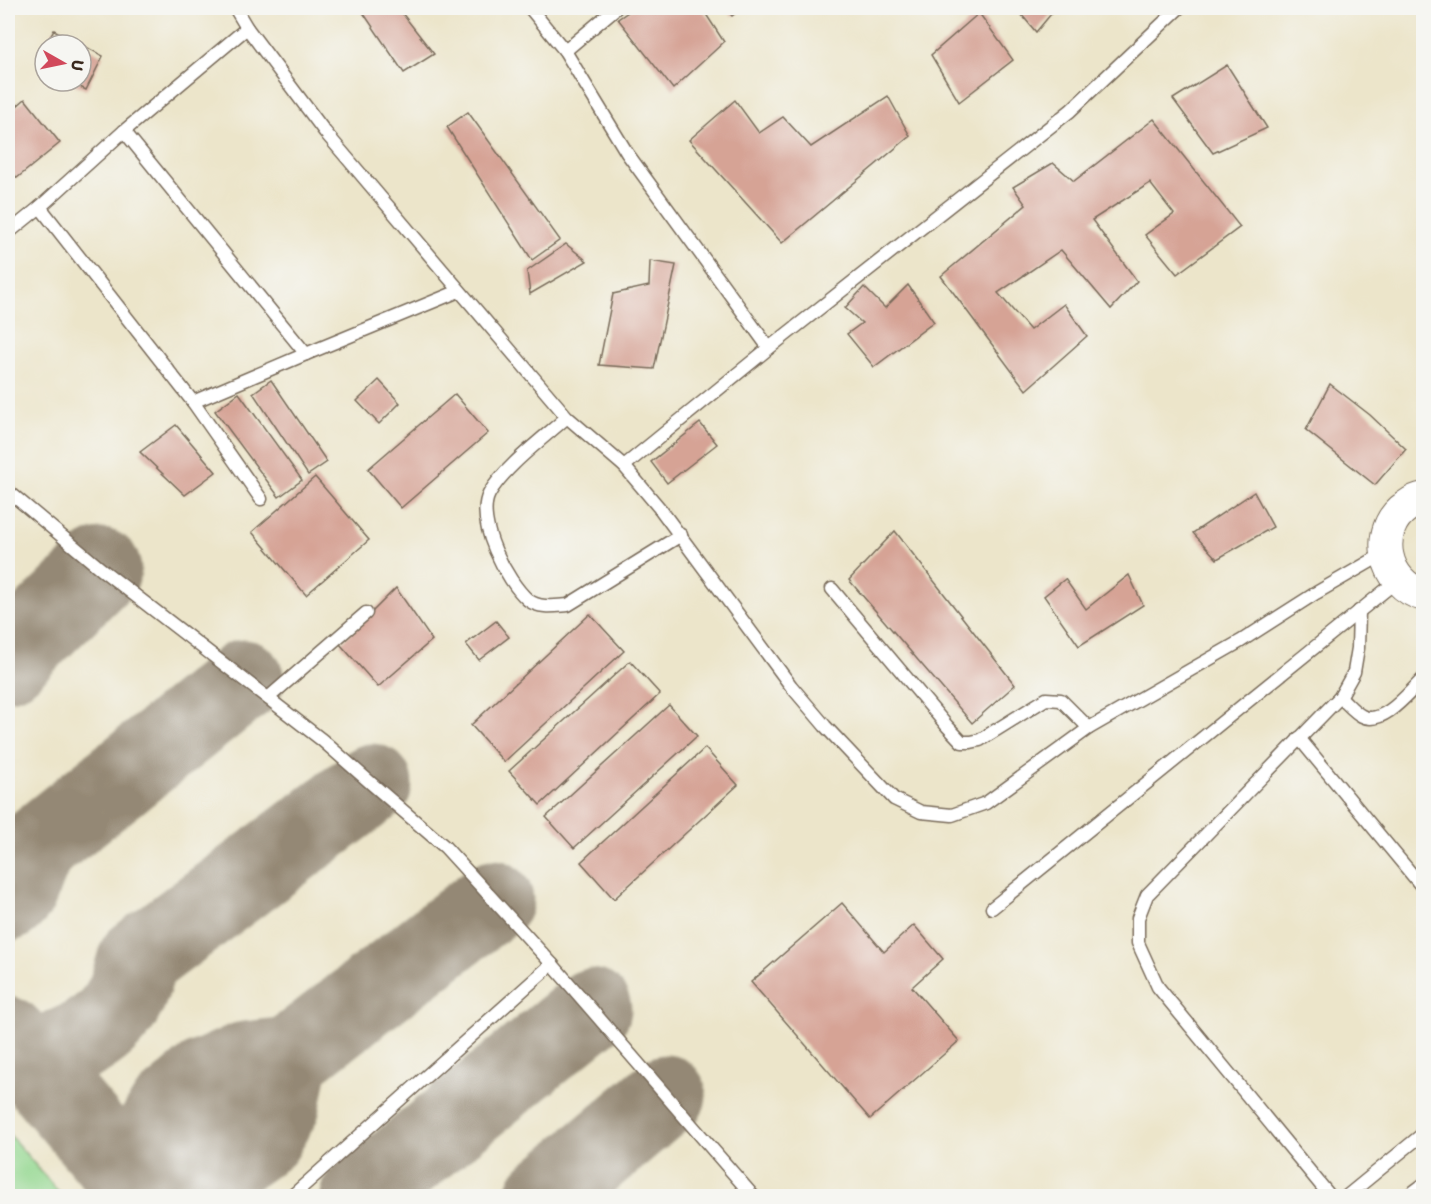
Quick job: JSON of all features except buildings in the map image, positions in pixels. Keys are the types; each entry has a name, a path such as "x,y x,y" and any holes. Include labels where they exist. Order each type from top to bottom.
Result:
{"street":[{"path":"1411,588 1390,567 1386,552 1388,530 1400,511 1418,499 1424,498"}],"lane":[{"path":"236,8 248,28 325,132 567,417 624,466 681,535 791,686 825,726 894,799 903,804 921,812 952,815 986,803 1089,728 1241,641 1386,552"},
{"path":"530,8 565,51 627,153 769,348"},
{"path":"565,51 616,8"},
{"path":"624,466 769,348 1070,111 1179,8"},
{"path":"8,233 124,131 248,28"},
{"path":"124,131 306,354"},
{"path":"40,207 193,402 261,499"},
{"path":"193,402 459,291"},
{"path":"567,417 512,466 489,494 484,513 490,541 513,582 529,601 547,607 568,605 681,535"},
{"path":"8,491 101,569 322,740 445,847 552,964 753,1197"},
{"path":"992,908 1359,611 1411,588"},
{"path":"832,589 962,742 980,740 1046,699 1060,700 1089,728"},
{"path":"1330,1197 1158,987 1138,943 1138,918 1147,895 1340,697 1354,672 1358,648 1359,611"},
{"path":"268,698 366,613"},
{"path":"1340,697 1361,716 1379,718 1389,712 1424,678"},
{"path":"1299,738 1424,889"},
{"path":"292,1197 552,964"},
{"path":"1347,1197 1424,1133"}],"green space":[{"path":"8,1133 62,1196 8,1196"}],"taxiway":[{"path":"8,660 101,569"},
{"path":"8,901 16,893 35,847 244,680"},
{"path":"28,1061 71,1045 97,1030 118,1009 128,991 138,959 372,784"},
{"path":"289,1057 245,1062 205,1080 168,1111 147,1145 131,1182 183,1178 220,1166 263,1136 280,1105 289,1057 493,900"},
{"path":"361,1196 591,1009"},
{"path":"8,1037 143,1196"},
{"path":"546,1196 666,1095"}]}
